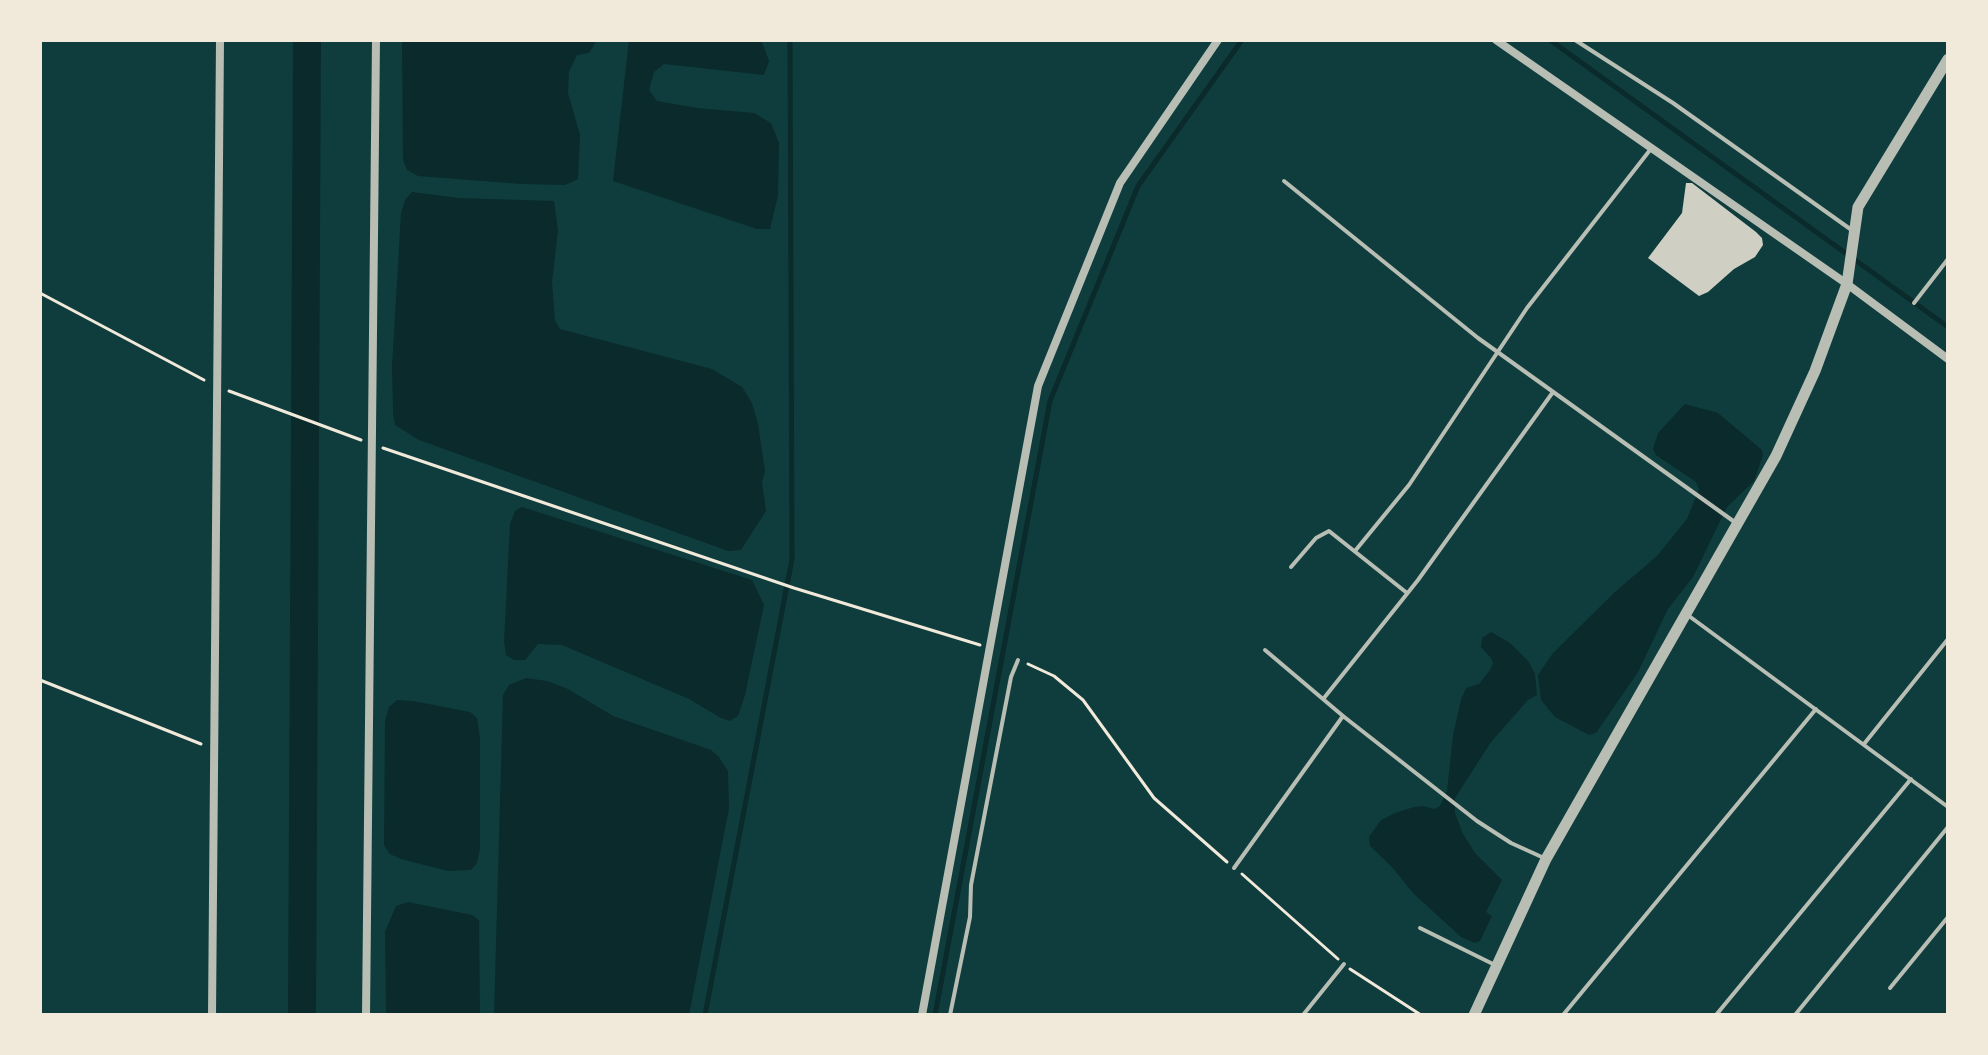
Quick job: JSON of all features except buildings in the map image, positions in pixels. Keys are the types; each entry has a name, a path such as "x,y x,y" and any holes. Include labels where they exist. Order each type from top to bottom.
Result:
{"street":[{"path":"212,1015 220,40"},
{"path":"366,1015 376,40"},
{"path":"922,1015 1038,386 1120,183 1218,40"},
{"path":"1496,40 1847,284 1948,359"},
{"path":"1474,1015 1546,859 1776,456 1815,371 1847,284 1858,207 1948,59"}],"lane":[{"path":"1575,40 1673,103 1854,233"},
{"path":"1355,551 1409,485 1527,308 1652,148"},
{"path":"1284,181 1497,352 1738,524"},
{"path":"1914,303 1948,259"},
{"path":"1324,698 1497,473 1553,392"},
{"path":"1291,567 1316,538 1329,531 1407,593"},
{"path":"1687,614 1948,807"},
{"path":"1864,744 1948,639"},
{"path":"1265,650 1343,716 1477,821 1511,843 1546,859"},
{"path":"950,1015 970,917 971,885 1011,677 1018,660"},
{"path":"1563,1015 1816,709"},
{"path":"1234,868 1343,716"},
{"path":"1716,1015 1911,779"},
{"path":"1795,1015 1948,827"},
{"path":"1890,988 1948,917"},
{"path":"1420,928 1497,966"},
{"path":"1303,1015 1344,964"}],"path":[{"path":"40,293 215,386 360,440 794,588 989,648"},
{"path":"1018,660 1054,676 1083,700 1154,798 1344,964 1421,1015"},
{"path":"40,680 188,741 213,745"}],"water":[{"path":"402,40 597,40 589,53 577,55 569,72 568,93 580,135 578,179 565,185 521,184 418,176 407,170 403,160"},
{"path":"629,40 761,40 769,61 764,75 664,64 654,72 649,90 657,101 754,113 771,123 779,143 778,195 770,229 757,229 613,181"},
{"path":"412,192 459,198 554,201 558,230 552,282 555,320 560,329 712,369 742,387 752,403 758,424 765,471 762,482 766,511 741,550 728,551 419,440 395,425 392,366 401,213 405,200"},
{"path":"1685,404 1718,413 1762,450 1763,455 1754,481 1727,507 1693,577 1668,609 1638,672 1596,733 1589,735 1555,717 1541,700 1538,675 1553,653 1657,556 1687,519 1699,489 1696,482 1656,455 1653,449 1658,433"},
{"path":"522,507 752,580 764,605 738,716 730,721 721,718 689,699 562,645 538,644 525,660 514,660 506,655 504,641 510,524 515,511"},
{"path":"1491,632 1510,643 1528,661 1535,674 1537,695 1528,700 1491,742 1455,798 1455,813 1463,834 1475,853 1502,880 1486,912 1492,916 1480,941 1475,943 1461,937 1414,894 1370,846 1369,837 1381,820 1395,813 1414,807 1434,809 1440,806 1447,791 1453,735 1461,700 1466,688 1479,684 1493,663 1481,647 1482,638"},
{"path":"526,678 547,681 568,689 613,716 711,750 728,771 729,808 689,1015 494,1015 503,695 509,685"},
{"path":"397,700 470,712 477,718 480,738 480,849 477,863 471,870 448,871 401,859 390,854 384,845 385,721 389,707"},
{"path":"408,902 472,915 479,920 480,1015 386,1015 385,932 396,906"}],"waterway":[{"path":"302,1015 307,40"},
{"path":"705,1015 792,559 790,40"},
{"path":"935,1015 1050,401 1138,186 1242,40"},
{"path":"1550,40 1948,327"}]}
